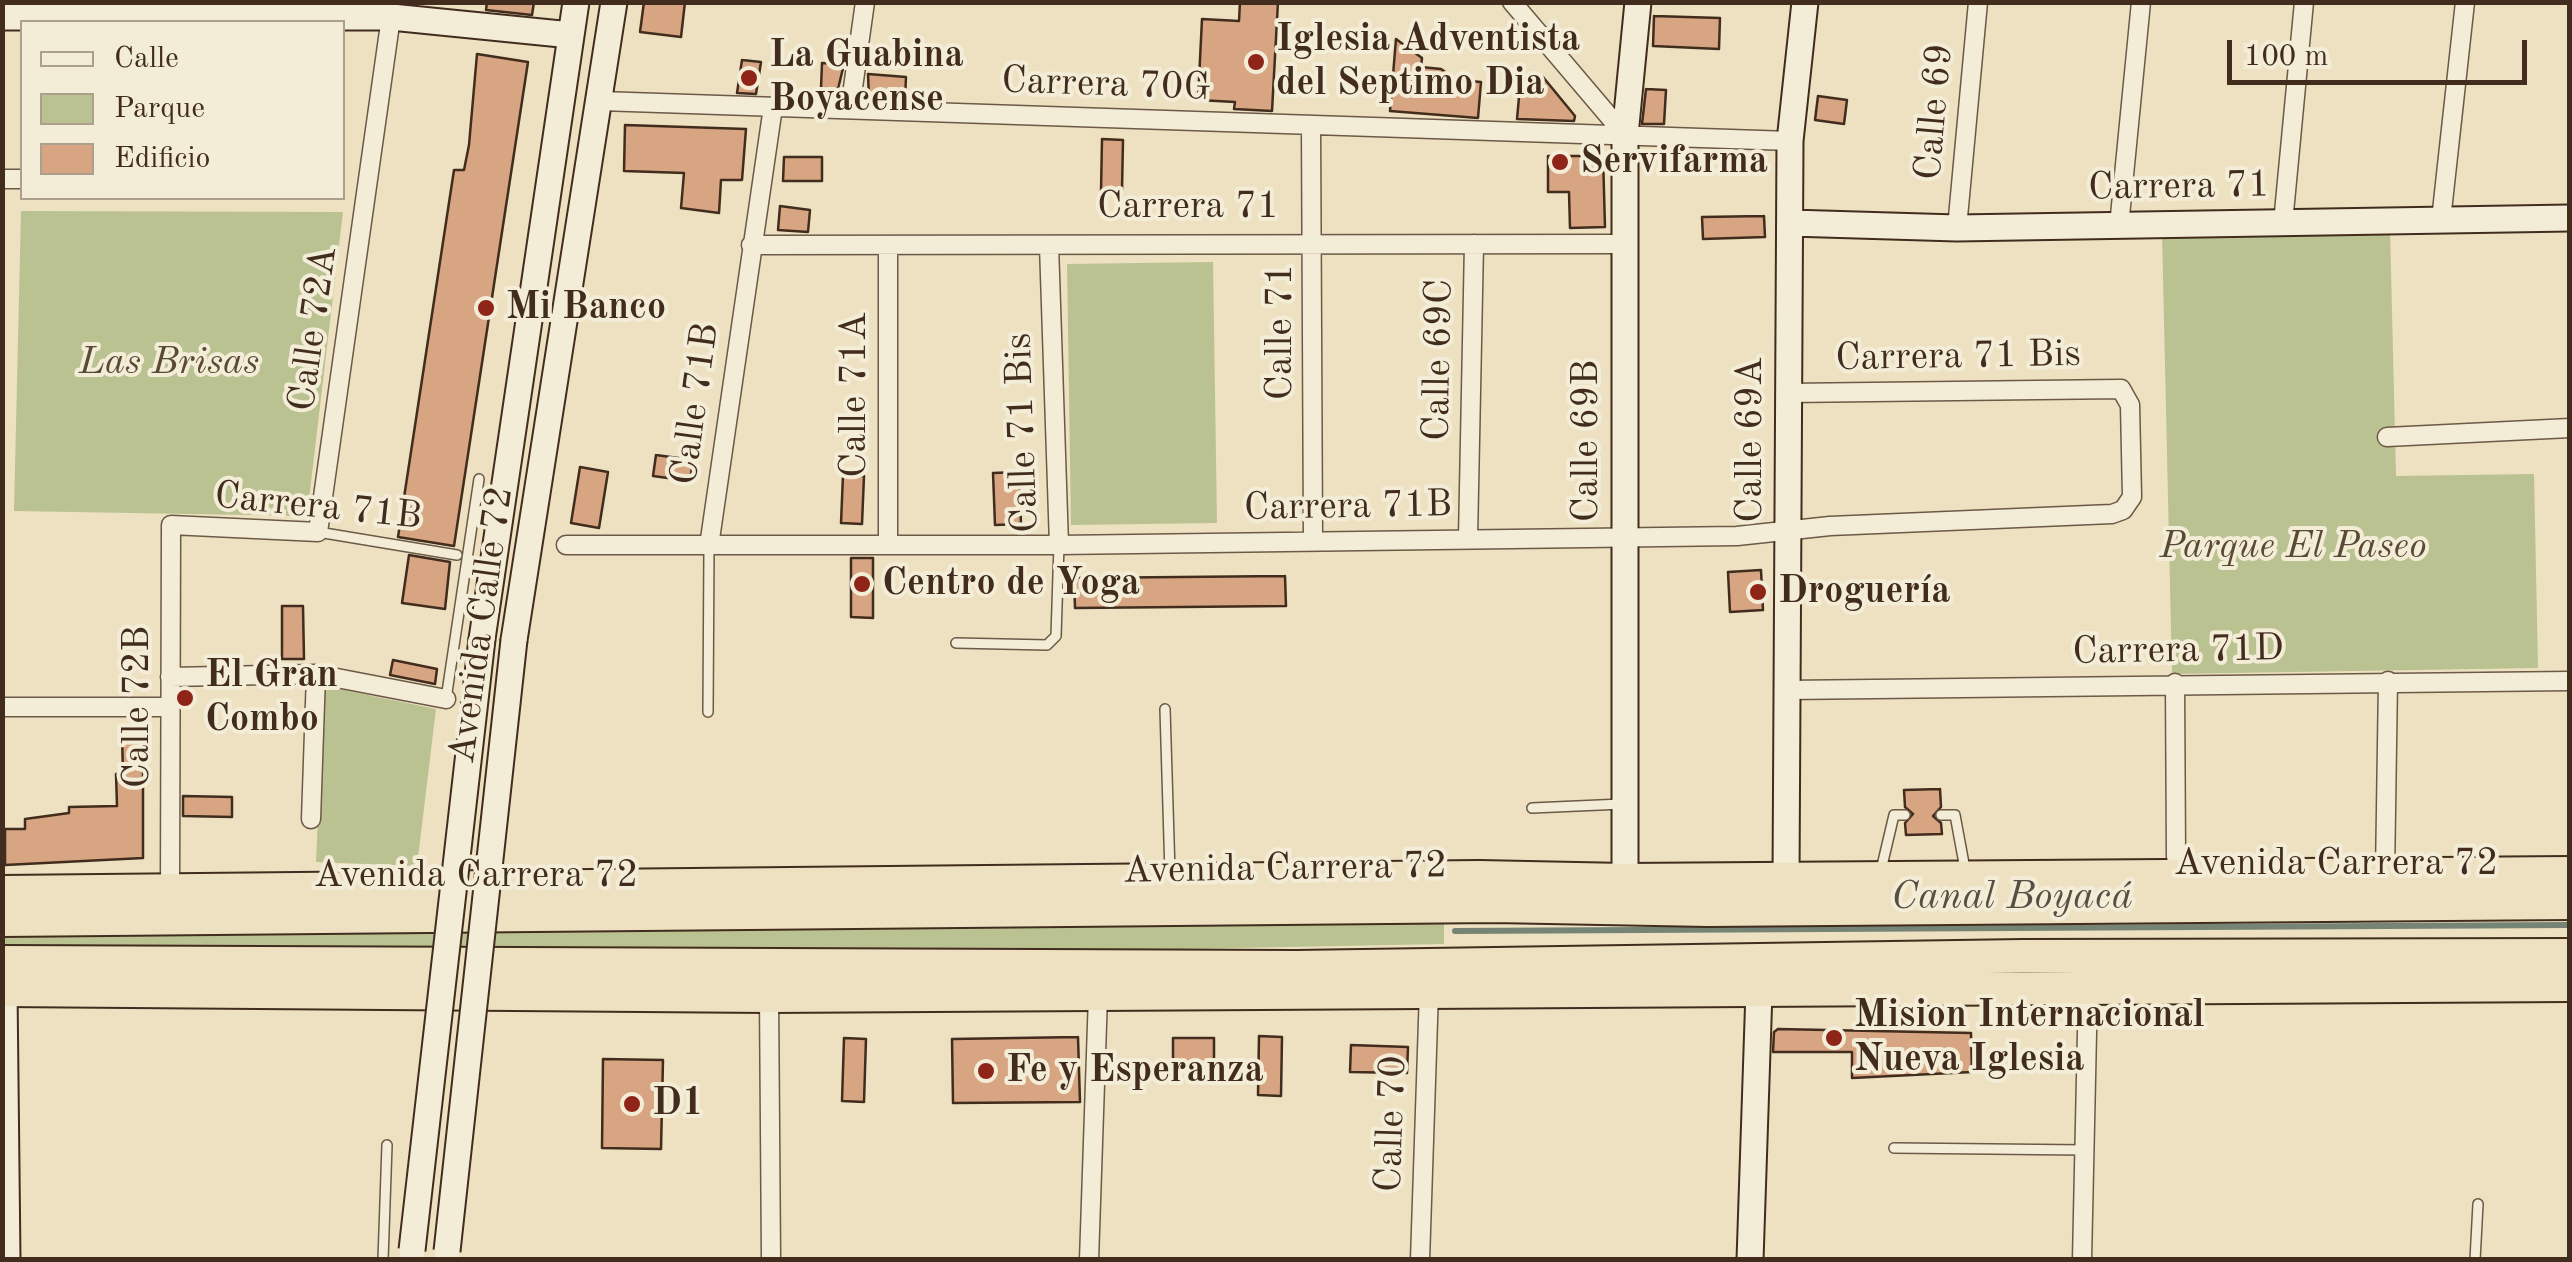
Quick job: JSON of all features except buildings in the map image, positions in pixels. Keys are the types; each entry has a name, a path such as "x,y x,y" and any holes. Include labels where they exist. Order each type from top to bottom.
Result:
{"highway":[{"name":"Avenida Carrera 72","path":"2,892 1170,880 2570,873"},
{"path":"2282,874 2325,906"},
{"path":"1569,908 1624,880"},
{"path":"1026,882 1112,912"},
{"path":"696,914 772,883"},
{"path":"52,891 122,919"},
{"name":"Avenida Carrera 72","path":"2,920 2570,903"},
{"path":"3,981 848,966 2570,956"},
{"path":"1571,992 1648,960"},
{"path":"848,966 900,996"},
{"path":"963,996 1032,966"},
{"path":"3,981 769,996 2570,985"}],"street":[{"name":"Avenida Calle 72","path":"412,1255 482,638 576,2"},
{"name":"Avenida Calle 72","path":"446,1255 514,640 614,2"},
{"path":"850,110 865,2"},
{"path":"1512,2 1624,135"},
{"name":"Calle 69B","path":"1624,880 1624,135 1638,2"},
{"name":"Calle 69A","path":"1786,879 1790,142 1805,2"},
{"name":"Calle 69","path":"1957,228 1978,2"},
{"path":"2119,226 2141,2"},
{"path":"2283,223 2304,2"},
{"path":"2441,220 2465,2"},
{"path":"2,17 128,10 199,20 391,16 571,35"},
{"name":"Calle 72A","path":"318,532 391,16"},
{"name":"Carrera 70G","path":"600,101 1790,142"},
{"name":"Calle 71B","path":"709,546 772,107"},
{"name":"Calle 71","path":"1311,125 1312,539"},
{"name":"Carrera 71","path":"1790,223 1957,228 2570,218"},
{"name":"Calle 69C","path":"1468,538 1474,244"},
{"name":"Carrera 71","path":"751,246 1624,244"},
{"name":"Calle 71A","path":"888,245 888,545"},
{"name":"Calle 71 Bis","path":"1049,245 1059,545"},
{"name":"Carrera 71 Bis","path":"1789,392 2113,387 2127,395 2132,497 2128,505"},
{"path":"2386,437 2570,428"},
{"name":"Carrera 71B","path":"566,544 1059,545 1624,537 2112,514 2128,505"},
{"name":"Carrera 71B","path":"171,525 318,532"},
{"name":"Calle 72B","path":"170,890 171,525"},
{"path":"311,819 316,674"},
{"path":"170,677 316,674 446,698"},
{"path":"2385,874 2388,681"},
{"name":"Carrera 71D","path":"1787,690 2570,681"},
{"path":"2174,684 2176,857"},
{"path":"2,707 170,707"},
{"path":"3,981 8,1260"},
{"path":"2082,1260 2088,987"},
{"name":"Calle 70","path":"1420,1260 1428,991"},
{"path":"1750,1260 1759,991"},
{"path":"1089,1260 1098,995"},
{"path":"769,996 771,1260"}],"lane":[{"path":"446,698 479,479"},
{"name":"Carrera 71B","path":"318,532 457,555"},
{"name":"Calle 71 Bis","path":"956,643 1047,646 1056,636 1059,545"},
{"name":"Calle 71B","path":"708,712 709,546"},
{"path":"1164,709 1170,880"},
{"path":"1532,808 1624,804"},
{"path":"1878,878 1894,815 1905,815"},
{"path":"1941,815 1955,815 1965,876"},
{"path":"383,1260 387,1145"},
{"path":"1894,1148 2085,1150"},
{"path":"2475,1260 2478,1204"}],"green space":[{"name":"Las Brisas","path":"21,211 343,212 307,516 14,511"},
{"name":"Parque El Paseo","path":"2390,229 2396,476 2534,474 2538,668 2172,674 2162,233"},
{"path":"1213,262 1217,523 1071,525 1067,264"},
{"path":"324,686 436,709 417,866 316,862"},
{"path":"1444,918 1444,944 973,953 3,949 2,934"}],"waterway":[{"name":"Canal Boyacá","path":"1455,931 2570,925"}],"place":[{"name":"Iglesia Adventista del Septimo Dia","path":"1256,62"},
{"name":"La Guabina Boyacense","path":"749,78"},
{"name":"Servifarma","path":"1560,162"},
{"name":"Mi Banco","path":"486,308"},
{"name":"Centro de Yoga","path":"862,584"},
{"name":"Droguería","path":"1758,592"},
{"name":"El Gran Combo","path":"185,698"},
{"name":"Mision Internacional Nueva Iglesia","path":"1834,1038"},
{"name":"Fe y Esperanza","path":"986,1071"},
{"name":"D1","path":"632,1104"}]}
